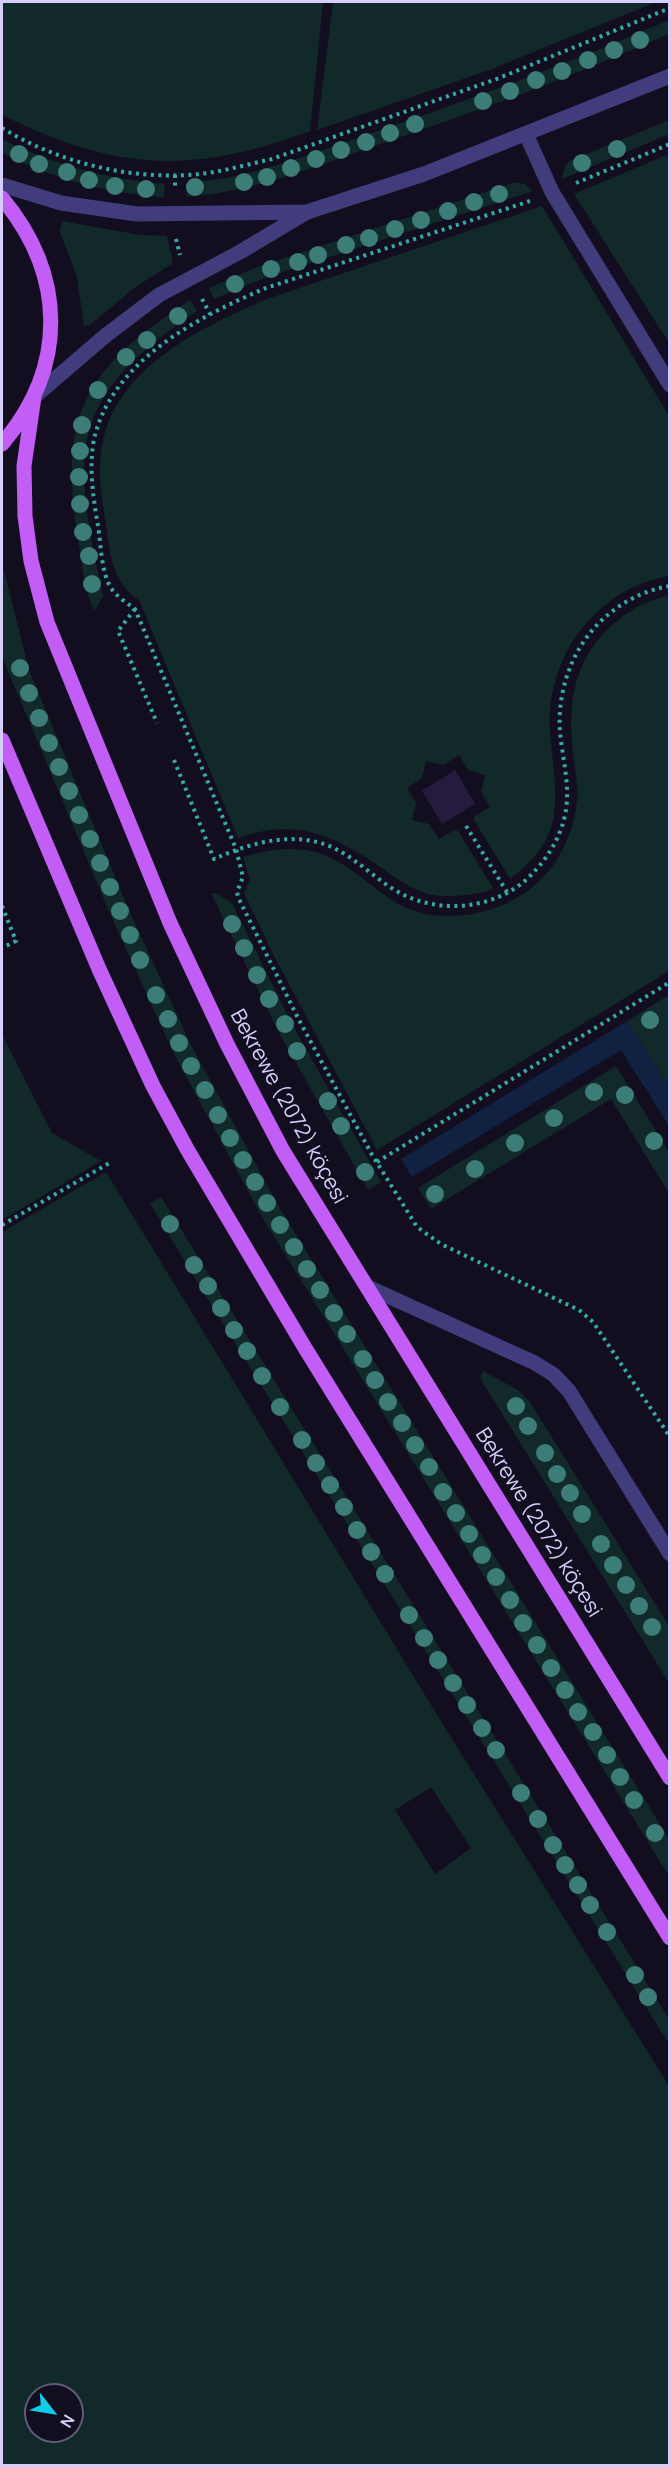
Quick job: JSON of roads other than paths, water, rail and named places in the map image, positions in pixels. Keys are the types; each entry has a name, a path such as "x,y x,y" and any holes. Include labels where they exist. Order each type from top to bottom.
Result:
{"main road":[{"name":"Bekrewe (2072) köçesi","path":"2,198 21,220 36,247 49,297 50,337 45,368 34,397 19,424 2,444"},
{"name":"Bekrewe (2072) köçesi","path":"34,397 24,466 25,516 31,561 46,622 170,923 227,1044 283,1150 669,1778"},
{"path":"2,740 99,969 153,1086 187,1149 304,1348 669,1938"}],"street":[{"path":"34,397 133,313 190,276 240,252 307,212 424,174 669,76"},
{"path":"526,134 552,192 669,385"},
{"path":"2,185 61,203 137,214 307,212"},
{"path":"368,1287 535,1363 554,1375 569,1391 669,1554"}],"water":[{"path":"627,1021 669,1087 669,1126 621,1050 412,1177 401,1159"}]}
